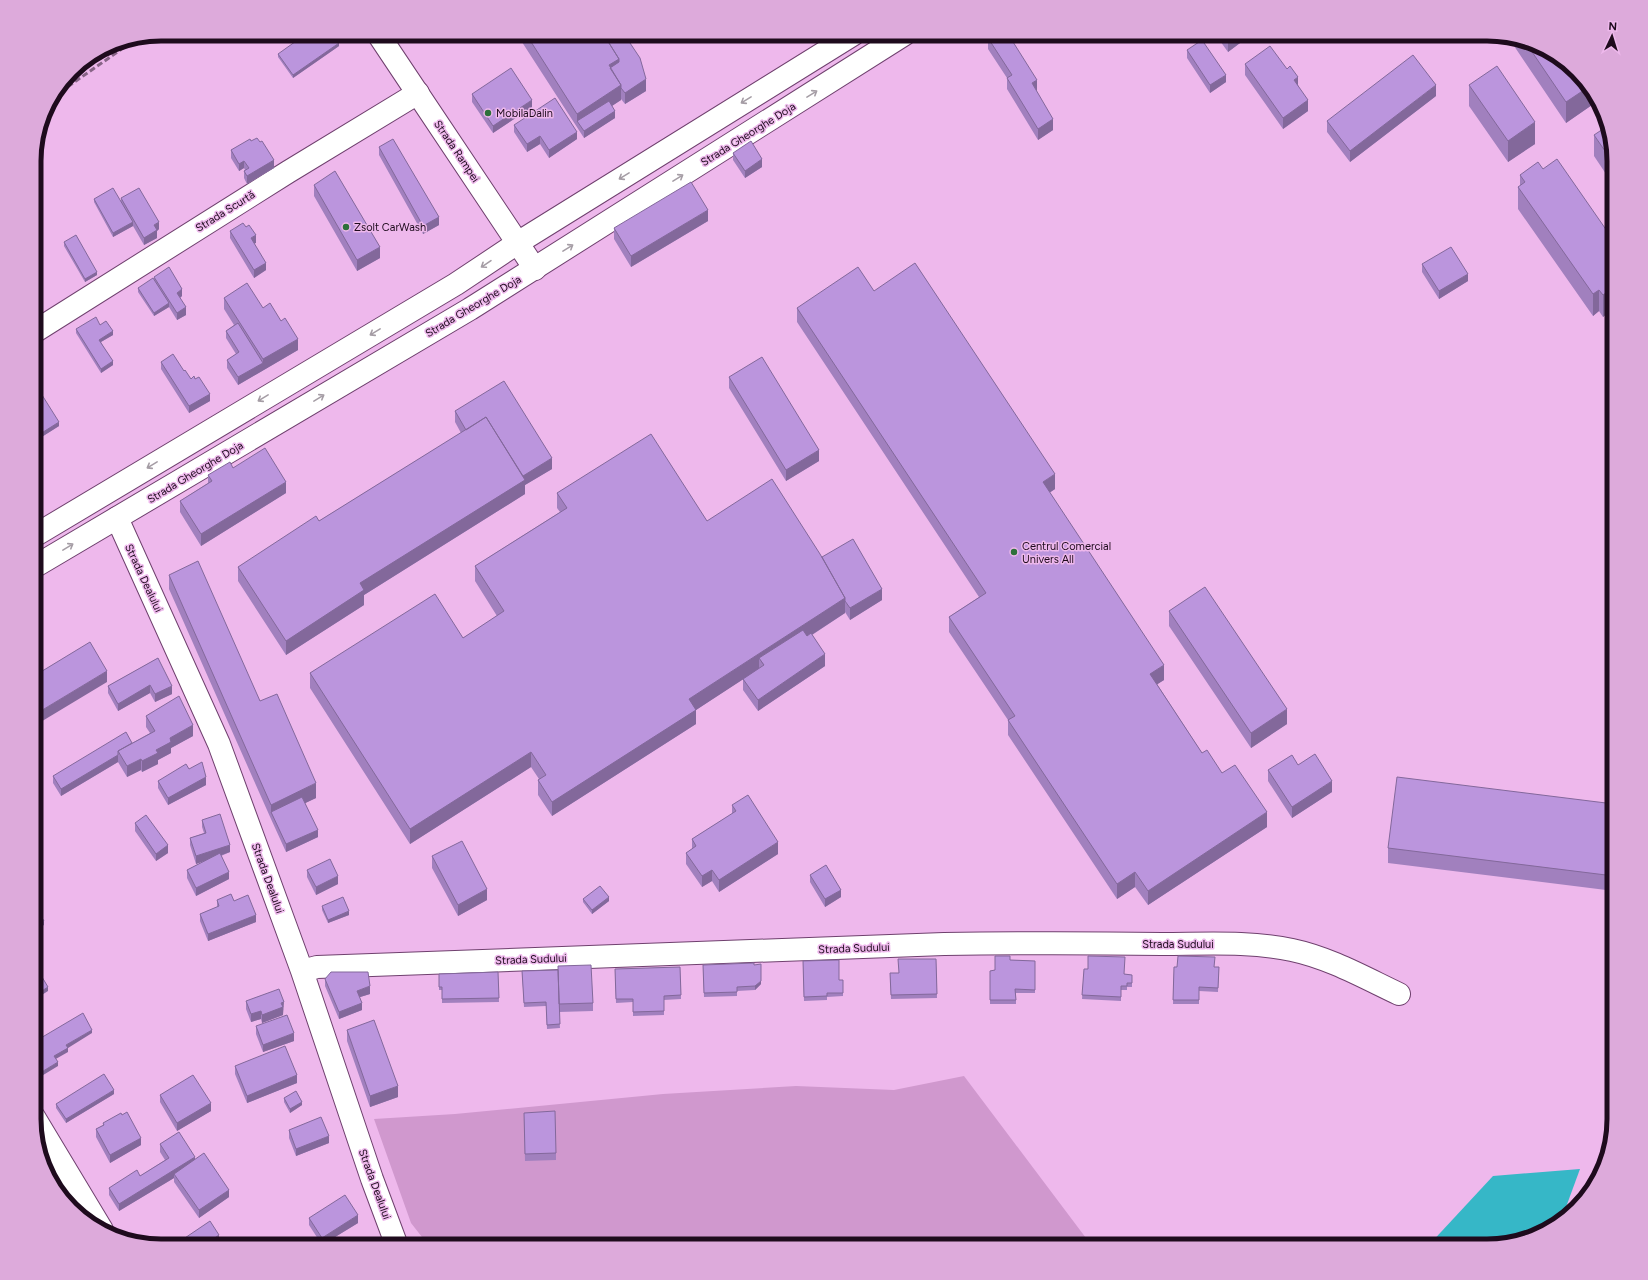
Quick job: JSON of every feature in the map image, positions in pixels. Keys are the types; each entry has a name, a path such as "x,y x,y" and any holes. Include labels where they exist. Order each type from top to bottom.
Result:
{"street":[{"name":"Strada Rampei","path":"383,41 519,242 535,269"},
{"path":"41,532 456,284 519,242 843,41"},
{"name":"Strada Gheorghe Doja","path":"41,563 470,309 894,41"},
{"name":"Strada Scurtă","path":"41,328 319,153 418,93"},
{"name":"Strada Dealului","path":"117,518 219,744 302,971 372,1179 395,1239"},
{"name":"Strada Sudului","path":"302,971 317,967 944,944 1221,944 1298,951 1316,957 1399,994"},
{"path":"41,1129 95,1219"}],"shaded area":[{"path":"964,1076 1087,1239 424,1239 411,1223 374,1119 455,1114 663,1094 796,1086 894,1090"},
{"path":"1580,1169 1565,1210 1540,1227 1518,1235 1503,1238 1434,1239 1493,1176"}],"building":[{"path":"296,41 338,41 339,43 293,75 278,54"},
{"path":"530,41 608,41 619,59 609,65 621,85 577,114"},
{"path":"608,41 629,41 640,58 646,79 625,93 610,68 619,62 619,59"},
{"path":"990,41 1012,41 1037,80 1032,83 1053,119 1038,129 1007,78 1012,75"},
{"path":"1203,41 1226,75 1210,85 1187,50"},
{"path":"1270,46 1287,69 1290,66 1298,77 1294,80 1308,100 1283,118 1245,64"},
{"path":"1530,49 1547,57 1560,66 1572,76 1584,90 1566,102"},
{"path":"1413,55 1436,85 1350,151 1327,121"},
{"path":"1497,66 1535,122 1508,141 1469,85"},
{"path":"511,68 532,100 493,126 472,94"},
{"path":"555,98 577,132 549,150 540,136 527,144 514,125"},
{"path":"609,101 615,111 584,131 577,121"},
{"path":"1603,129 1607,153 1594,135"},
{"path":"257,138 260,142 262,141 274,160 247,176 244,171 249,168 244,161 239,164 231,150 250,139 251,141"},
{"path":"393,139 439,217 423,226 379,147"},
{"path":"751,141 762,159 745,171 733,153"},
{"path":"1557,159 1607,231 1607,292 1603,295 1599,290 1593,294 1518,187 1525,182 1520,175 1538,162 1543,169"},
{"name":"Zsolt CarWash","path":"335,171 380,247 357,260 314,185"},
{"path":"691,182 708,210 631,256 614,228"},
{"path":"113,188 133,222 113,233 94,199"},
{"path":"139,188 159,222 154,225 157,230 144,238 121,198"},
{"path":"243,223 246,227 249,225 256,235 251,238 266,263 254,270 230,231"},
{"path":"76,235 97,272 85,279 64,242"},
{"path":"1451,247 1468,274 1439,291 1422,264"},
{"name":"Centrul Comercial Univers All","path":"915,263 1055,474 1043,482 1164,665 1150,674 1202,753 1207,750 1222,773 1235,765 1267,812 1148,891 1135,872 1117,884 1008,720 1015,716 949,617 986,593 797,308 858,267 874,291"},
{"path":"169,267 182,289 177,293 186,307 177,313 154,277"},
{"path":"153,278 169,303 154,313 138,288"},
{"path":"247,283 263,308 270,303 281,321 285,318 298,339 263,359 224,298"},
{"path":"96,317 100,325 106,321 113,331 99,340 113,361 101,369 76,329"},
{"path":"238,323 263,363 238,377 227,360 239,352 226,331"},
{"path":"173,354 191,379 194,376 195,379 199,377 210,394 189,406 161,362"},
{"path":"762,357 819,450 786,470 729,377"},
{"path":"504,381 552,458 523,476 486,417 466,430 455,411"},
{"path":"41,393 59,422 41,433"},
{"path":"486,417 525,480 360,583 364,590 286,641 238,567 316,516 319,521"},
{"path":"651,434 707,521 772,479 820,554 845,598 689,699 696,710 552,802 538,780 546,775 531,752 410,829 310,673 435,594 463,638 504,611 475,566 567,508 557,493"},
{"path":"265,448 286,482 201,534 180,501 212,481 208,475 230,462 233,468"},
{"path":"853,539 882,589 850,608 822,557"},
{"path":"198,561 260,701 277,694 316,783 271,805 169,575"},
{"path":"1205,587 1287,709 1251,733 1169,611"},
{"path":"803,630 807,636 811,633 825,654 758,700 743,679 764,665 759,658"},
{"path":"90,642 107,671 41,711 41,672"},
{"path":"158,658 172,686 155,694 150,685 118,704 108,686"},
{"path":"179,696 193,725 170,738 171,742 156,750 158,753 127,766 118,751 155,731 146,716"},
{"path":"126,732 132,743 118,751 118,755 61,789 53,776"},
{"path":"1315,754 1332,781 1292,807 1268,770 1292,755 1298,765"},
{"path":"202,762 206,777 168,798 158,781 186,764 189,769"},
{"path":"1397,777 1607,803 1607,875 1388,848"},
{"path":"748,795 778,842 719,880 712,870 702,876 686,853 696,846 692,839 736,811 732,805"},
{"path":"302,797 318,830 286,844 271,812"},
{"path":"220,814 230,845 196,856 190,838 206,833 202,820"},
{"path":"146,815 168,845 156,854 135,823"},
{"path":"462,841 487,889 458,905 432,856"},
{"path":"220,853 229,872 196,888 187,870"},
{"path":"330,859 338,876 316,887 307,870"},
{"path":"826,865 841,890 825,899 810,875"},
{"path":"600,886 609,897 592,910 583,899"},
{"path":"231,894 234,901 248,895 256,915 208,934 200,914 219,906 217,900"},
{"path":"343,897 349,911 328,920 322,906"},
{"path":"995,956 1010,956 1010,960 1035,961 1035,990 1015,989 1016,1000 990,1000 990,971 995,970"},
{"path":"1088,956 1125,957 1124,974 1132,975 1132,983 1127,983 1127,986 1121,986 1121,997 1082,995 1084,969 1088,969"},
{"path":"1178,956 1215,957 1214,967 1219,967 1218,988 1199,987 1199,1000 1173,1000 1174,967 1177,967"},
{"path":"898,959 936,959 937,994 891,995 890,973 899,973"},
{"path":"839,960 839,980 843,980 843,993 827,993 827,996 804,997 803,961"},
{"path":"754,963 754,965 761,964 761,981 755,986 737,987 737,992 704,993 703,965"},
{"path":"591,965 593,1003 559,1004 558,966"},
{"path":"680,967 681,995 664,996 664,1011 633,1012 633,999 616,999 615,969"},
{"path":"558,970 560,1024 547,1025 546,1002 524,1003 522,971"},
{"path":"331,972 368,972 370,986 357,991 362,1003 339,1012 325,979"},
{"path":"498,972 499,998 442,999 442,987 439,987 439,974"},
{"path":"41,975 48,987 41,992"},
{"path":"279,989 284,1002 281,1003 283,1007 262,1015 261,1011 251,1014 246,1001"},
{"path":"83,1013 92,1030 66,1045 68,1048 54,1056 58,1062 41,1072 41,1038"},
{"path":"287,1015 294,1033 263,1045 256,1026"},
{"path":"374,1020 398,1086 370,1096 347,1030"},
{"path":"285,1046 297,1075 247,1096 235,1066"},
{"path":"104,1074 114,1090 66,1119 56,1104"},
{"path":"193,1075 211,1103 177,1123 160,1095"},
{"path":"296,1091 302,1102 290,1109 284,1098"},
{"path":"555,1111 556,1153 525,1154 524,1113"},
{"path":"127,1112 141,1138 110,1155 96,1129 104,1125 103,1123 121,1113 122,1115"},
{"path":"321,1117 329,1136 296,1149 289,1130"},
{"path":"179,1132 195,1157 119,1204 109,1188 137,1170 140,1176 169,1158 160,1144"},
{"path":"204,1153 229,1190 199,1210 174,1174"},
{"path":"345,1195 358,1215 322,1238 309,1218"},
{"path":"210,1221 219,1235 213,1239 183,1239"}],"railway":[{"path":"66,88 125,47"}],"place":[{"name":"MobilaDalin","path":"488,113"},
{"name":"Zsolt CarWash","path":"346,227"},
{"name":"Centrul Comercial Univers All","path":"1014,552"}]}
